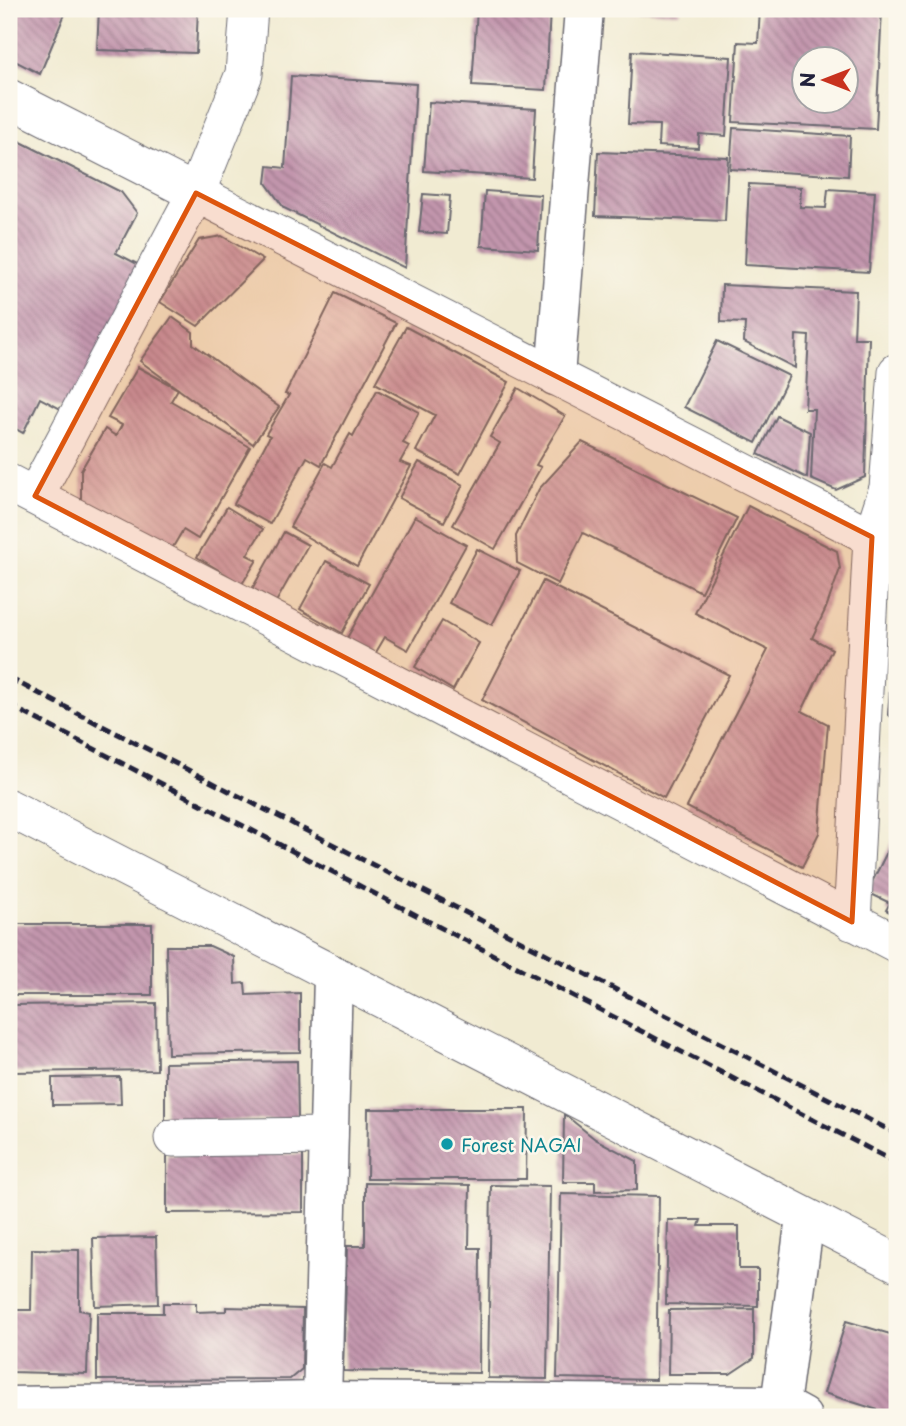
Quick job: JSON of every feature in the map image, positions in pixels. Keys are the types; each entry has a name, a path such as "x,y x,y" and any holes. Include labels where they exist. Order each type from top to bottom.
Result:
{"street":[{"path":"249,9 244,74 197,193 22,490 897,944"},
{"path":"555,376 584,9"},
{"path":"9,98 884,544"},
{"path":"852,922 897,372"},
{"path":"9,808 897,1263"},
{"path":"320,1409 333,975"},
{"path":"173,1138 329,1136"},
{"path":"9,1406 786,1413 805,1218"}],"highlighted area":[{"path":"196,193 872,537 852,922 35,496"}],"building":[{"path":"9,9 67,9 40,74 9,58"},
{"path":"99,9 198,9 196,53 97,50"},
{"path":"477,9 550,9 546,90 472,86"},
{"path":"680,9 680,13 639,11"},
{"path":"760,9 882,9 876,129 733,122 738,42 758,43"},
{"path":"632,51 731,57 726,136 699,134 698,148 658,146 659,125 628,124"},
{"path":"291,76 416,84 405,268 284,208 266,183 268,166 285,168"},
{"path":"429,102 536,109 532,178 424,171"},
{"path":"733,128 850,136 848,176 730,169"},
{"path":"9,136 121,192 137,213 116,253 143,267 68,413 40,398 23,433 9,425"},
{"path":"598,152 728,157 725,221 595,216"},
{"path":"749,184 801,187 800,207 826,208 828,189 875,192 869,272 745,265"},
{"path":"485,191 541,195 538,250 481,246"},
{"path":"423,194 450,196 447,234 419,232"},
{"path":"222,236 263,260 198,326 160,302 199,240"},
{"path":"722,285 856,291 854,338 869,338 865,477 836,490 811,479 814,409 805,409 809,336 796,335 795,368 744,342 745,323 721,322"},
{"path":"335,293 396,323 321,465 307,457 270,524 234,504 270,436 266,434 289,395 285,394"},
{"path":"172,317 193,332 193,344 279,407 253,444 140,361"},
{"path":"406,327 509,382 460,474 416,451 435,415 375,383"},
{"path":"717,341 789,376 756,443 684,407"},
{"path":"138,367 178,389 171,401 250,447 198,539 183,530 170,552 81,502 81,470 105,429 116,436 122,425 108,418"},
{"path":"518,388 565,416 536,465 541,467 495,549 453,525 500,443 490,437"},
{"path":"377,390 419,412 403,443 409,446 400,462 411,466 357,566 290,527 325,463 332,467 350,434 353,436"},
{"path":"777,416 810,432 807,478 758,454"},
{"path":"582,442 737,518 701,592 583,533 558,584 517,563 516,536 539,489"},
{"path":"419,462 463,485 444,522 399,498"},
{"path":"748,506 837,551 840,569 812,638 832,649 802,711 828,724 819,833 802,867 687,807 768,650 695,613"},
{"path":"227,507 263,529 247,555 257,560 242,584 197,557"},
{"path":"415,516 466,545 408,650 385,637 375,654 347,638"},
{"path":"284,532 308,545 276,602 252,589"},
{"path":"477,549 520,571 492,625 449,603"},
{"path":"326,561 369,584 342,633 300,609"},
{"path":"543,581 729,675 664,798 482,700"},
{"path":"895,618 897,619 897,720 888,715"},
{"path":"442,621 479,643 453,690 415,667"},
{"path":"895,836 897,916 886,910 890,903 867,892"},
{"path":"9,924 152,924 152,995 9,995"},
{"path":"166,946 210,946 234,957 235,984 245,983 246,995 300,993 300,1052 168,1054"},
{"path":"156,1003 157,1070 12,1072 12,1005"},
{"path":"297,1061 298,1120 165,1120 165,1063"},
{"path":"120,1077 121,1104 52,1105 52,1078"},
{"name":"Forest NAGAI","path":"368,1109 527,1109 526,1179 367,1179"},
{"path":"564,1114 595,1139 637,1161 637,1190 595,1191 595,1182 563,1182"},
{"path":"303,1154 303,1212 167,1213 167,1155"},
{"path":"365,1183 470,1185 469,1248 480,1248 479,1373 343,1371 347,1246 365,1246"},
{"path":"491,1185 550,1186 547,1379 488,1378"},
{"path":"561,1194 659,1196 656,1380 557,1378"},
{"path":"668,1220 701,1220 699,1226 739,1226 739,1269 758,1269 758,1306 666,1304"},
{"path":"156,1237 158,1304 95,1306 93,1238"},
{"path":"32,1249 79,1250 79,1310 89,1312 87,1374 11,1372 12,1310 31,1310"},
{"path":"163,1303 196,1303 196,1312 226,1311 226,1307 303,1309 302,1369 290,1379 97,1380 97,1313 163,1313"},
{"path":"754,1309 754,1358 730,1374 668,1374 669,1310"},
{"path":"846,1321 897,1336 897,1416 824,1393"}],"railway":[{"path":"9,678 897,1134"},
{"path":"9,705 897,1163"}],"place":[{"name":"Forest NAGAI","path":"447,1144"}]}
